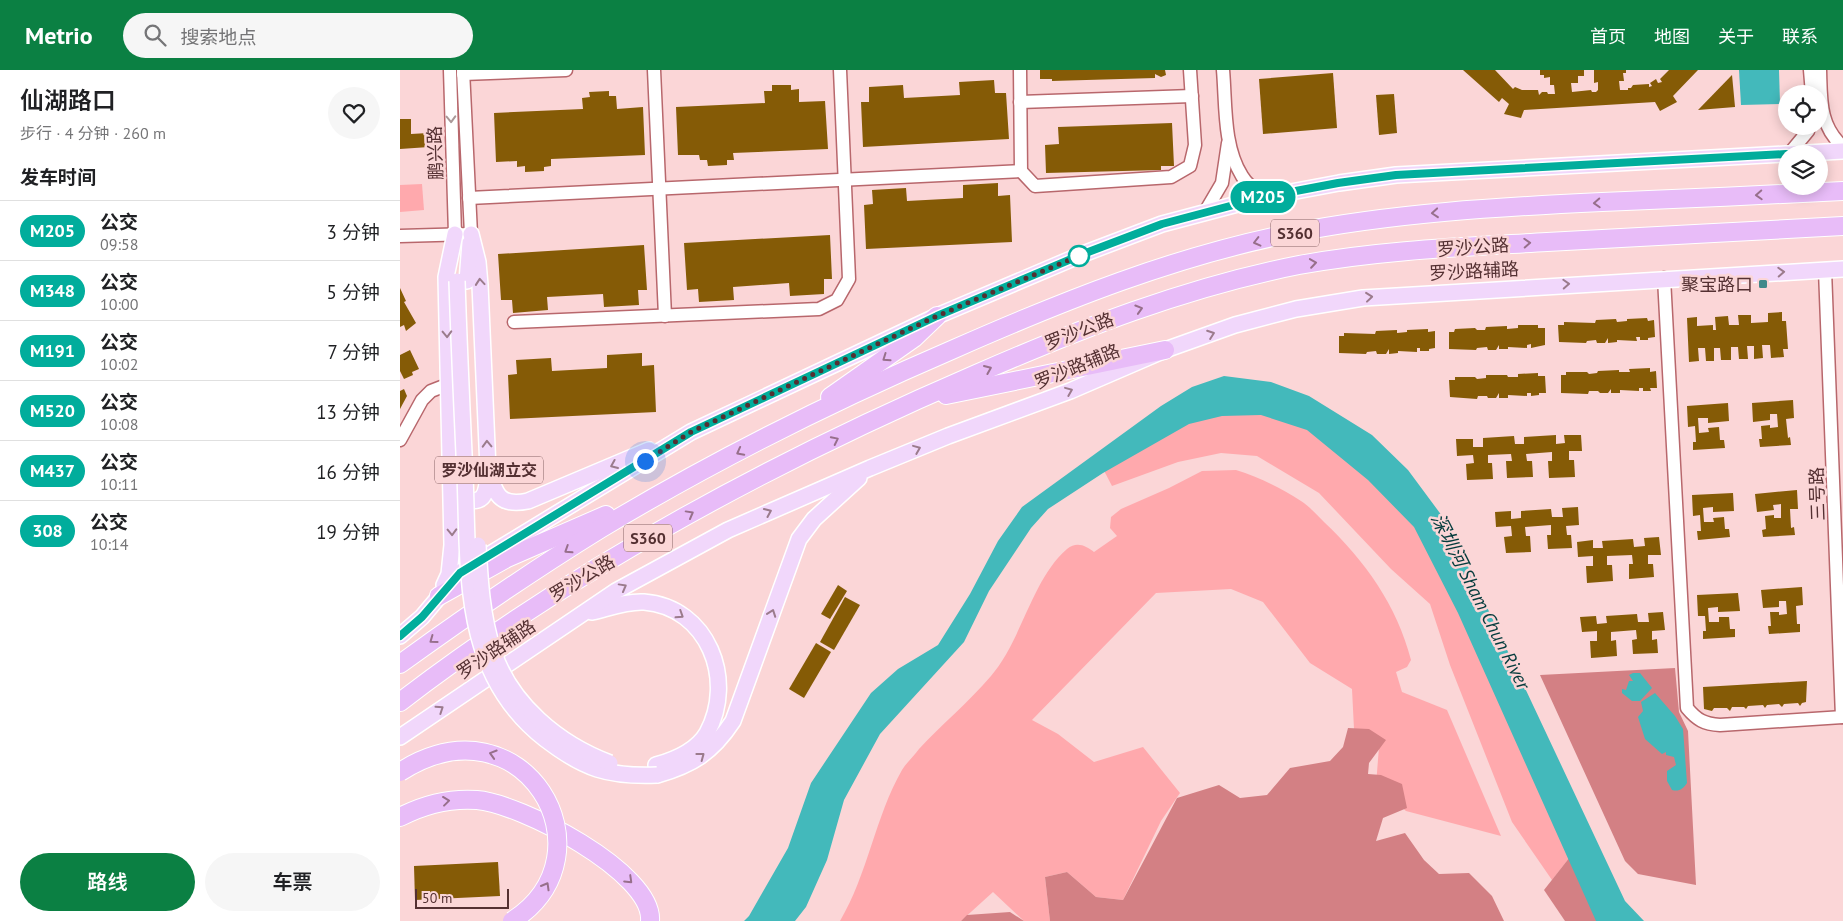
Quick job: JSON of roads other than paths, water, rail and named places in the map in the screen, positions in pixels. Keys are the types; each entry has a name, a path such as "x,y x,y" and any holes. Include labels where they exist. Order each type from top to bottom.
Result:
{"highway":[{"name":"罗沙公路","path":"400,664 444,632 599,530 680,484 900,372 1024,318 1120,281 1206,255 1290,234 1385,217 1515,206 1843,191"},
{"name":"罗沙公路","path":"400,702 467,652 542,602 702,508 911,402 1037,348 1129,312 1217,286 1298,266 1391,252 1843,226"},
{"path":"783,430 914,338 937,316"},
{"path":"911,402 1165,350"},
{"path":"439,596 507,558 680,484"},
{"path":"400,772 431,755 459,749 499,756 510,761 532,778 541,790 553,814 557,841 554,866 550,878 535,903 512,921"},
{"path":"400,817 424,806 460,800 494,803 524,813 592,850 618,870 638,890 648,906 650,921"}],"main road":[{"path":"1828,150 1843,149"},
{"path":"400,636 422,617 460,573 691,432 937,316 1083,254 1162,224 1264,197 1338,183 1412,173 1778,155"},
{"path":"455,234 462,281 470,596 484,657 502,695 518,715 535,732 582,764 609,773 630,776 656,770 680,768 699,758 722,739 733,722 800,539 814,519 870,468"},
{"path":"439,596 449,574 452,558 446,277 455,234"},
{"path":"462,281 471,234"},
{"name":"罗沙仙湖立交","path":"471,234 478,262 480,284 488,469 496,494 504,501 515,504 549,492 691,432"},
{"name":"罗沙路辅路","path":"400,737 616,591 728,530 948,436 1070,391 1165,350 1243,323 1296,309 1363,298 1664,278 1843,269"},
{"path":"451,472 460,499 470,502 480,500 486,494 488,469"},
{"path":"583,614 624,604 644,602 663,606 681,614 694,625 712,650 716,663 719,701 706,734 692,748 656,770"}],"street":[{"name":"鹏兴路","path":"450,70 455,234"},
{"path":"463,72 566,70"},
{"path":"654,70 665,316"},
{"path":"514,322 819,309 837,300 849,279 840,70"},
{"path":"1020,70 1022,171 1035,186 1171,177 1190,166 1195,145 1190,70"},
{"path":"1205,212 1222,182 1228,138 1223,70"},
{"path":"1810,70 1811,85"},
{"path":"1820,70 1821,104 1828,131 1843,149"},
{"name":"鹏兴路","path":"463,72 471,234"},
{"path":"1020,102 1192,96"},
{"path":"1796,145 1805,135"},
{"path":"1228,138 1242,177 1251,188 1264,197"},
{"path":"470,198 1022,171"},
{"path":"400,236 471,234"},
{"name":"三号路","path":"1825,270 1838,434 1843,717"},
{"path":"1664,278 1687,708 1694,717 1706,724 1720,725 1843,717"},
{"path":"400,440 422,400 431,391 449,384"}],"water":[{"path":"1739,70 1779,70 1778,104 1741,105"},
{"name":"深圳河 Sham Chun River","path":"1224,376 1271,382 1309,396 1372,435 1408,470 1448,524 1625,901 1644,921 1596,921 1458,613 1414,527 1368,480 1307,430 1261,415 1222,416 1189,424 1103,473 1048,509 1031,528 989,591 964,642 880,734 844,800 827,860 806,907 795,921 744,921 749,916 788,848 811,783 871,693 898,669 938,645 970,594 998,541 1022,507 1161,406 1192,387"},
{"path":"1640,673 1652,688 1640,701 1632,701 1622,693 1622,689 1626,690 1629,681 1633,681 1629,675"},
{"path":"1655,693 1675,716 1683,729 1687,783 1679,790 1672,790 1667,781 1667,771 1676,765 1674,757 1666,755 1666,752 1662,754 1645,739 1638,717 1643,711 1641,702"}],"place":[{"name":"聚宝路口","path":"1763,284"}]}
